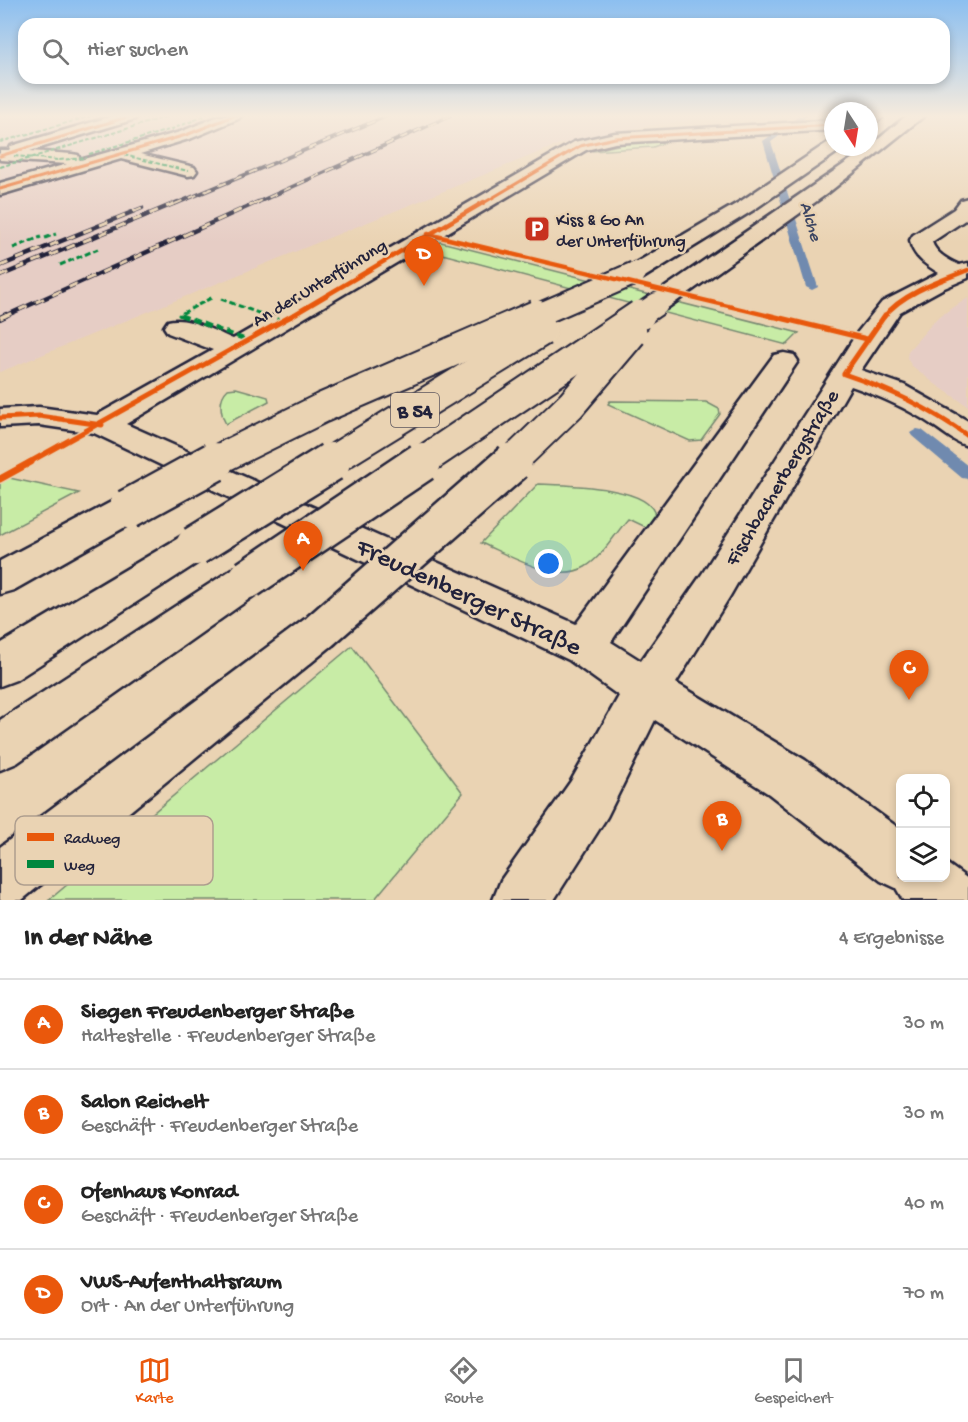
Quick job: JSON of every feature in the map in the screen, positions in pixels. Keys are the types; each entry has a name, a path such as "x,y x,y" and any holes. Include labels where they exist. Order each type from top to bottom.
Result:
{"main road":[{"path":"44,158 71,161"},
{"path":"0,180 84,158"},
{"path":"0,189 93,158"},
{"path":"140,158 188,171"},
{"name":"An der Unterführung","path":"102,425 560,158"},
{"name":"B 54","path":"0,667 748,205 817,158"},
{"name":"B 54","path":"0,747 657,304 864,158"},
{"path":"962,272 925,252 921,246 921,240 961,213 968,204"},
{"name":"Fischbacherbergstraße","path":"520,900 589,799 647,690 716,585 844,374 891,307 962,272"},
{"path":"0,579 219,459 322,408 635,273"},
{"path":"84,816 320,631 491,483 571,405 657,304"},
{"path":"177,327 235,349"},
{"path":"584,646 784,361"},
{"path":"844,374 893,391 943,418 968,436"},
{"name":"Freudenberger Straße","path":"0,418 39,416 102,425 584,646 647,690 787,777 896,859"},
{"path":"0,882 15,870"},
{"path":"925,882 949,900"}],"shaded area":[{"path":"0,158 525,158 0,372"},
{"path":"968,298 968,406 935,384 911,365 907,358 908,351 937,318"}],"green space":[{"path":"440,242 799,333 787,345 427,250"},
{"path":"236,388 268,397 269,401 226,424 222,415 221,401 228,389"},
{"path":"610,401 706,402 719,409 720,414 701,440 690,441 608,404"},
{"path":"0,476 79,493 0,535"},
{"path":"538,484 584,486 639,498 650,506 655,521 651,530 628,519 591,563 573,571 560,572 532,566 481,543"},
{"path":"352,646 463,793 374,900 49,900 67,885 213,885 213,816 149,816"}],"waterway":[{"name":"Alche","path":"772,158 812,287"},
{"name":"Alche","path":"917,433 968,474"}],"railway":[{"path":"175,204 286,158"},
{"path":"254,204 356,158"},
{"path":"0,276 178,202"},
{"path":"3,317 258,202"},
{"path":"0,266 142,208"},
{"path":"0,318 6,315"}],"marked path":[{"path":"0,167 30,158"},
{"path":"36,158 58,160 86,158"},
{"path":"136,158 188,171"},
{"path":"45,238 56,234"},
{"path":"13,248 41,237"},
{"path":"60,265 98,249"},
{"path":"213,297 179,315 249,341"},
{"path":"221,299 281,321"}],"cycle path":[{"path":"0,189 107,158"},
{"path":"0,479 249,341 560,158"},
{"path":"428,234 867,339"},
{"path":"968,270 933,284 891,307 844,374 893,391 943,418 968,436"},
{"path":"0,418 39,416 102,425"}],"place":[{"name":"Kiss & Go An der Unterführung","path":"537,229"},
{"name":"VWS-Aufenthaltsraum","path":"424,286"},
{"name":"Siegen Freudenberger Straße","path":"303,571"},
{"name":"Ofenhaus Konrad","path":"909,700"},
{"name":"Salon Reichelt","path":"722,851"}]}
